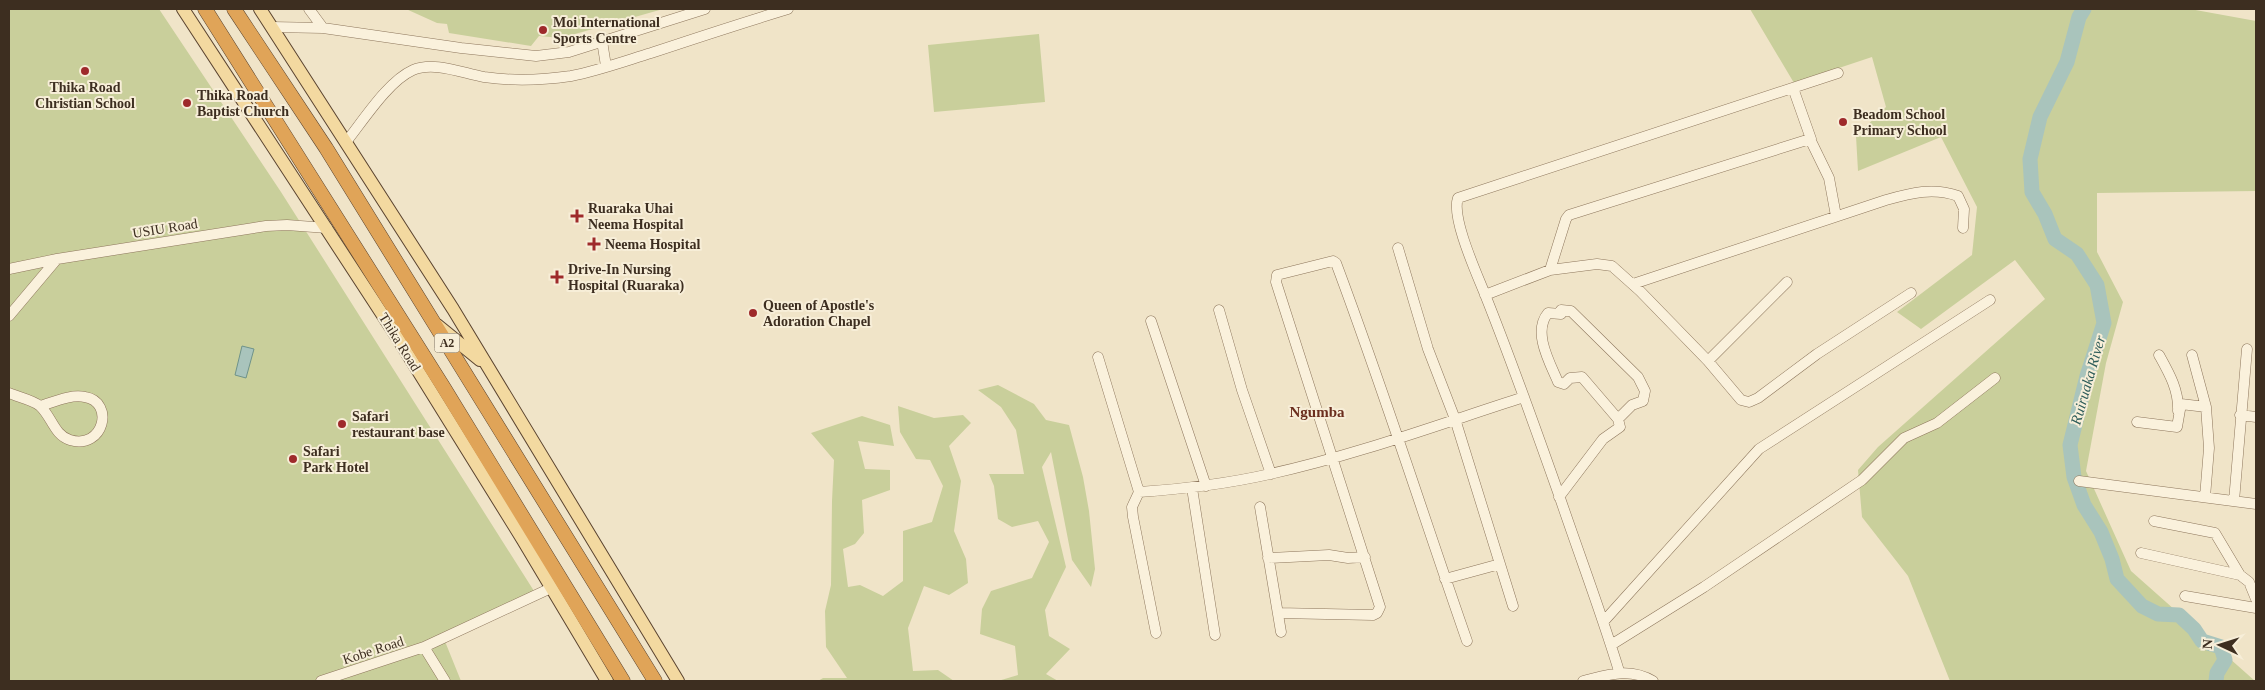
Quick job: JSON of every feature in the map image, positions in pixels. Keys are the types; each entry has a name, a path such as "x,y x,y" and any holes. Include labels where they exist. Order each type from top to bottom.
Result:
{"highway":[{"name":"Thika Road","path":"205,9 439,379 623,681"},
{"name":"A2","path":"234,9 326,148 655,681"}],"main road":[{"name":"Thika Road","path":"183,9 399,340 607,681"},
{"path":"260,9 346,142 486,366 678,681"},
{"path":"433,322 486,366"}],"street":[{"path":"309,9 323,28"},
{"path":"272,27 323,28 461,48 536,56 570,52 704,9"},
{"path":"346,142 386,91 404,75 414,70 424,68 447,69 485,77 534,79 571,76 788,9"},
{"path":"602,42 606,66"},
{"path":"1619,671 1604,621 1524,397 1466,246 1457,212 1456,204 1458,198 1838,73"},
{"path":"1793,88 1811,139 1829,178 1836,216"},
{"path":"1550,270 1560,245 1566,219 1569,215 1811,139"},
{"path":"1633,284 1886,200 1930,190 1958,196 1964,209 1963,228"},
{"name":"USIU Road","path":"9,269 57,259 266,226 287,225 327,228"},
{"path":"1398,248 1428,349 1454,419 1513,606"},
{"path":"9,316 57,259"},
{"path":"1278,613 1377,613 1380,607 1276,282 1277,275 1333,260 1336,263 1367,347 1396,438 1467,641"},
{"path":"1486,295 1550,270 1603,264 1616,268 1708,361 1741,400 1749,402 1758,398 1818,354 1910,292"},
{"path":"1708,361 1787,282"},
{"path":"1604,621 1759,449 1990,300"},
{"path":"1219,310 1242,390 1271,474"},
{"path":"1559,497 1603,439 1620,426 1618,419 1582,377 1570,378 1564,384 1558,382 1542,337 1541,328 1548,313 1561,314 1561,310 1571,311 1638,378 1645,391 1643,401 1632,405 1618,419"},
{"path":"1151,321 1206,486"},
{"path":"2234,501 2247,349"},
{"path":"2159,354 2178,398 2177,427"},
{"path":"2192,355 2206,407 2209,448 2205,496"},
{"path":"1098,357 1139,492 1132,507 1133,517 1156,633"},
{"path":"1611,645 1704,587 1862,480 1904,438 1937,422 1995,378"},
{"path":"9,393 40,406 62,436 80,442 92,438 98,433 102,422 102,412 98,404 86,397 67,398 40,406"},
{"path":"1139,492 1192,488 1271,474 1333,458 1524,397"},
{"path":"2177,427 2181,404 2206,407"},
{"path":"2240,415 2256,417"},
{"path":"2137,422 2177,427"},
{"path":"2079,481 2256,504"},
{"path":"1192,488 1215,635"},
{"path":"1260,507 1281,632"},
{"path":"2154,521 2215,533 2240,575"},
{"path":"2141,553 2240,575 2253,582 2256,599"},
{"path":"1268,558 1329,555 1348,558 1365,557"},
{"path":"1445,579 1500,564"},
{"path":"424,647 551,588"},
{"path":"2185,596 2256,608"},
{"name":"Kobe Road","path":"322,681 424,647 445,681"},
{"path":"1583,681 1619,671 1641,674 1653,681"}],"green space":[{"path":"9,9 159,9 281,192 534,591 442,634 461,681 9,681"},
{"name":"Moi International Sports Centre","path":"406,9 663,9 561,38 539,36 531,46 449,33 447,24 437,23"},
{"path":"1750,9 2190,9 2256,21 2256,191 2097,193 2097,252 2123,302 2106,363 2086,471 2131,571 2255,681 1950,681 1908,576 1862,517 1858,470 1878,447 2045,299 2015,260 1921,329 1897,312 1972,255 1977,207 1941,137 1858,171 1856,136 1886,107 1872,57 1794,83"},
{"path":"1039,34 1045,102 934,112 928,45"},
{"path":"998,385 1034,404 1046,420 1069,425 1083,477 1089,511 1095,569 1091,587 1072,560 1051,452 1042,467 1066,567 1045,610 1049,636 1070,649 1046,674 1058,681 998,681 1018,675 1015,646 980,634 982,609 991,591 1032,578 1049,542 1038,521 1012,527 998,519 994,486 989,474 1024,474 1016,430 1001,407 978,390"},
{"path":"898,406 934,418 963,415 971,423 949,446 961,481 954,531 966,559 968,583 949,595 924,586 908,628 913,671 938,670 954,681 818,681 823,678 847,678 826,647 825,611 831,585 834,460 811,433 862,416 890,425 894,446 858,441 865,469 890,470 890,490 862,500 864,533 855,544 843,549 848,587 860,585 883,596 903,581 903,531 932,522 943,486 930,460 916,459 900,432"}],"water":[{"path":"242,346 254,349 246,378 235,375"}],"waterway":[{"name":"Ruiruaka River","path":"2084,9 2079,17 2067,62 2040,117 2030,159 2032,192 2045,214 2055,239 2077,254 2097,285 2104,323 2087,376 2070,445 2074,477 2084,505 2101,532 2112,559 2117,579 2142,606 2158,614 2179,615 2194,629 2202,641 2221,647 2225,660 2217,673 2216,681"}],"place":[{"name":"Moi International Sports Centre","path":"543,30"},
{"name":"Thika Road Christian School","path":"85,71"},
{"name":"Thika Road Baptist Church","path":"187,103"},
{"name":"Beadom School Primary School","path":"1843,122"},
{"name":"Ruaraka Uhai Neema Hospital","path":"577,216"},
{"name":"Neema Hospital","path":"594,244"},
{"name":"Drive-In Nursing Hospital (Ruaraka)","path":"557,277"},
{"name":"Queen of Apostle's Adoration Chapel","path":"753,313"},
{"name":"Safari restaurant base","path":"342,424"},
{"name":"Safari Park Hotel","path":"293,459"}],"district":[{"name":"Ngumba","path":"1317,412"}]}
